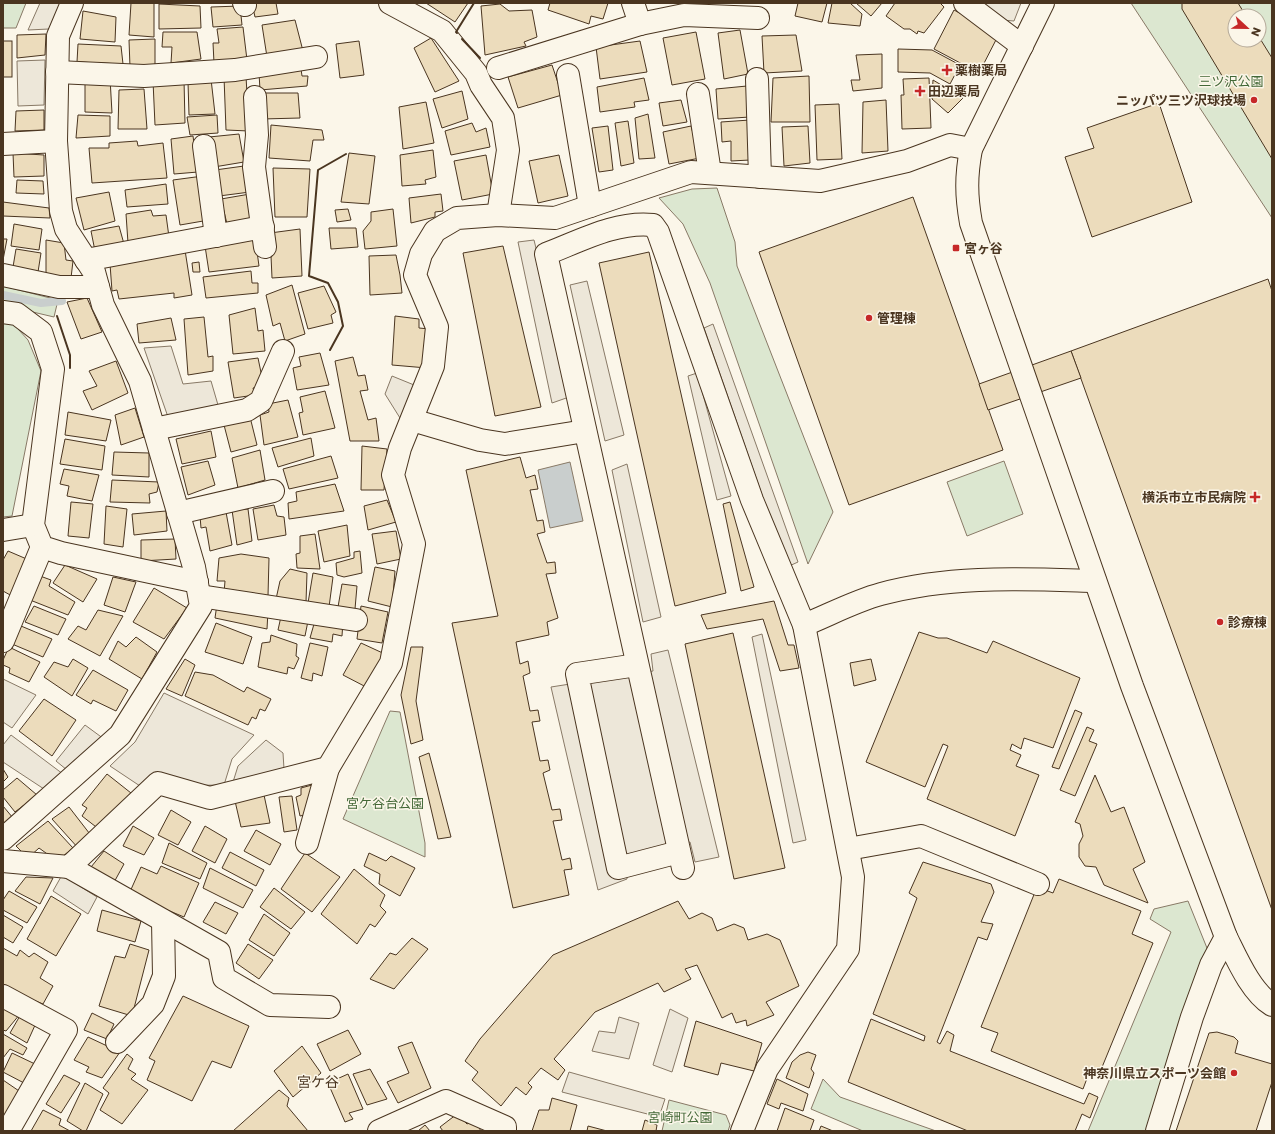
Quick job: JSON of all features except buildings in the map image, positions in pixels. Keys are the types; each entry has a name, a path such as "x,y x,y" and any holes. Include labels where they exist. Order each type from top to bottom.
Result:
{"street":[{"path":"3,839 120,735 201,606 178,513 140,381 103,305 94,272 66,229 61,212 56,141 58,36 72,3"},
{"path":"633,3 640,24"},
{"path":"966,3 1022,46"},
{"path":"1043,3 971,149 967,173 966,197 971,223 1132,686 1226,937 1246,976 1266,1002 1272,1005"},
{"path":"398,5 442,31 476,73 481,85 503,118 508,150 498,215"},
{"path":"498,68 640,24 684,14 758,18"},
{"path":"57,72 144,76 235,70 316,57"},
{"path":"568,75 590,206"},
{"path":"757,80 760,177"},
{"path":"698,94 710,173"},
{"path":"86,260 216,236 264,237 254,167 257,135 255,97"},
{"path":"3,144 56,141"},
{"path":"307,843 328,768 391,663 414,544 393,475 400,448 433,366 437,327 414,275 421,254 436,231 457,218 498,215 555,218 691,172 820,181 907,161 950,145 971,149"},
{"path":"204,146 216,236"},
{"path":"637,665 577,674 618,868 681,860 546,254 608,230 636,223 653,225 658,232 752,500 804,625 853,877 848,949 767,1069 742,1131"},
{"path":"3,275 59,287 98,287"},
{"path":"3,312 18,314 41,332 53,369 33,524 42,547 3,642"},
{"path":"154,429 247,410 260,401 283,351"},
{"path":"412,420 480,440 505,444 585,430"},
{"path":"178,513 273,490"},
{"path":"3,530 33,524"},
{"path":"42,547 198,589 356,620"},
{"path":"804,625 880,594 953,581 1012,578 1095,581"},
{"path":"70,867 158,783 210,798 328,768"},
{"path":"848,849 921,836 1038,884"},
{"path":"3,861 70,867 219,952 224,978 270,1005 328,1007"},
{"path":"117,1042 153,1004 164,976 163,921"},
{"path":"1157,1131 1192,1017 1211,965 1226,937"},
{"path":"3,996 66,1030 8,1131"},
{"path":"379,1131 446,1101 505,1127 505,1131"}],"green space":[{"path":"3,3 26,3 16,28 3,28"},
{"name":"三ツ沢公園","path":"1131,3 1272,3 1272,218"},
{"path":"717,188 735,242 737,266 833,512 808,564 710,283 683,224 659,198 692,189"},
{"path":"3,286 58,300 54,317 3,305"},
{"path":"3,319 9,319 28,340 41,371 12,516 3,517"},
{"path":"1004,461 1023,514 967,536 947,482"},
{"name":"宮ケ谷台公園","path":"390,711 400,712 425,843 425,857 343,819"},
{"path":"1188,901 1209,953 1149,1131 1088,1131 1171,932 1150,919 1154,909"},
{"path":"823,1079 840,1097 936,1131 863,1131 811,1109"},
{"name":"宮崎町公園","path":"669,1100 726,1115 730,1125 728,1131 662,1131"}],"shaded area":[{"path":"40,3 61,3 49,29 28,30"},
{"path":"981,3 1021,3 1014,21 1001,20"},
{"path":"45,60 44,105 18,106 17,61"},
{"path":"534,240 572,396 552,403 518,242"},
{"path":"587,281 624,435 605,441 570,285"},
{"path":"713,324 798,562 787,567 704,328"},
{"path":"171,346 183,384 211,381 218,405 168,417 144,348"},
{"path":"697,373 731,496 717,500 688,376"},
{"path":"392,376 419,387 405,426 385,394"},
{"path":"570,462 583,521 550,528 538,470"},
{"path":"627,464 661,617 643,622 612,470"},
{"path":"762,634 806,840 793,843 752,637"},
{"path":"668,650 719,857 695,862 690,842 625,857 627,879 598,890 551,687 653,671 651,654"},
{"path":"3,679 36,695 12,728 3,722"},
{"path":"164,693 254,735 232,759 224,785 140,786 110,766 135,742"},
{"path":"85,725 104,739 67,770 56,761"},
{"path":"11,735 63,774 44,789 3,762 3,745"},
{"path":"266,740 283,753 284,769 233,782 238,766"},
{"path":"62,875 97,897 88,914 53,891"},
{"path":"670,1009 688,1018 672,1072 653,1065"},
{"path":"619,1017 639,1023 629,1059 592,1051 599,1031 615,1033"},
{"path":"569,1072 665,1099 659,1117 562,1092"}],"waterway":[{"path":"3,295 41,303 62,301"}],"wall":[{"path":"457,33 456,32 474,3"},
{"path":"462,39 480,58"},
{"path":"330,350 343,326 338,302 328,283 309,276 318,170 346,154"},
{"path":"57,316 70,355 70,368"}],"place":[{"name":"薬樹薬局","path":"947,70"},
{"name":"田辺薬局","path":"920,91"},
{"name":"ニッパツ三ツ沢球技場","path":"1254,100"},
{"name":"宮ヶ谷","path":"956,248"},
{"name":"管理棟","path":"869,318"},
{"name":"横浜市立市民病院","path":"1255,497"},
{"name":"診療棟","path":"1220,622"},
{"name":"神奈川県立スポーツ会館","path":"1234,1073"}],"district":[{"name":"宮ケ谷","path":"318,1082"}]}
